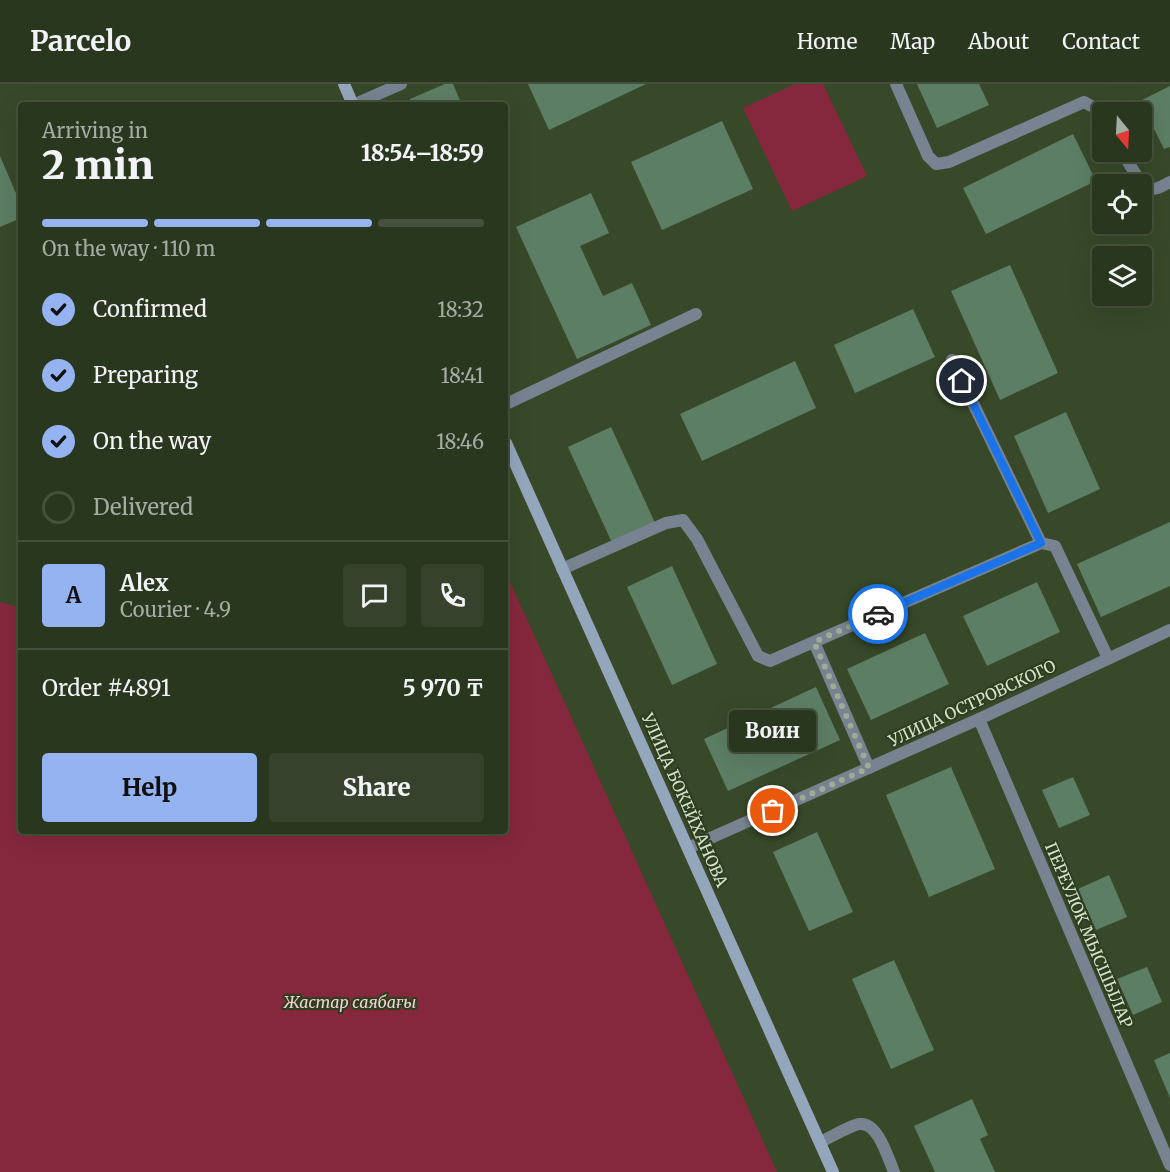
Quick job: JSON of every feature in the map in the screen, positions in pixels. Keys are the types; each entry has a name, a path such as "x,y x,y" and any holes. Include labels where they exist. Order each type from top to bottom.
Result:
{"street":[{"path":"344,84 352,102"},
{"path":"360,102 400,84"},
{"path":"896,84 928,156 936,164 949,162 1084,102 1092,106"},
{"path":"1128,162 1144,188 1158,189 1170,182"},
{"path":"508,403 696,314"},
{"path":"952,360 1041,543"},
{"name":"УЛИЦА БОКЕЙХАНОВА","path":"508,447 833,1172"},
{"path":"562,568 666,524 683,520 697,538 758,656 770,661 1041,543 1055,546 1108,658"},
{"name":"УЛИЦА ОСТРОВСКОГО","path":"688,848 979,719 1170,630"},
{"path":"814,642 869,768"},
{"name":"ПЕРЕУЛОК МЫСШЫЛАР","path":"979,719 1170,1165"},
{"path":"820,1142 859,1124 869,1125 876,1132 894,1172"}],"green space":[{"path":"795,84 823,84 867,176 792,211 743,108"},
{"name":"Жастар саябағы","path":"508,577 777,1172 0,1172 0,602 18,607 18,834 508,834"}],"building":[{"path":"445,84 453,84 461,102 411,102 410,99"},
{"path":"528,84 646,84 549,130"},
{"path":"917,84 979,84 989,105 937,128"},
{"path":"1170,86 1170,147 1164,149 1152,125 1152,102 1140,101"},
{"path":"722,121 753,189 662,230 631,162"},
{"path":"1073,134 1093,174 1092,183 986,234 963,188"},
{"path":"0,156 18,198 18,219 0,227"},
{"path":"591,193 609,233 580,246 603,296 632,283 651,325 577,359 516,227"},
{"path":"1010,265 1058,373 1000,400 951,291"},
{"path":"913,309 935,357 855,393 834,345"},
{"path":"795,361 816,408 702,461 680,414"},
{"path":"1066,412 1100,489 1048,513 1014,436"},
{"path":"611,427 656,525 613,545 568,447"},
{"path":"1170,522 1170,586 1101,617 1077,564"},
{"path":"672,566 717,664 672,685 627,587"},
{"path":"1037,582 1060,632 987,666 963,616"},
{"path":"925,633 949,684 871,720 847,669"},
{"path":"816,687 840,740 728,791 704,739"},
{"path":"951,767 995,869 929,897 886,795"},
{"path":"1073,777 1090,815 1059,828 1042,790"},
{"path":"817,832 853,912 809,931 773,852"},
{"path":"1109,875 1127,917 1096,930 1078,889"},
{"path":"894,960 934,1050 891,1069 852,979"},
{"path":"1147,967 1162,1002 1133,1015 1117,979"},
{"path":"1170,1053 1170,1098 1154,1060"},
{"path":"972,1099 988,1135 980,1139 995,1172 935,1172 914,1126"}],"way so far":[{"path":"773,811 869,768 814,642 878,614"}],"place":[{"name":"Воин","path":"773,811"}],"route":[{"path":"878,614 1041,543 962,381"}]}
